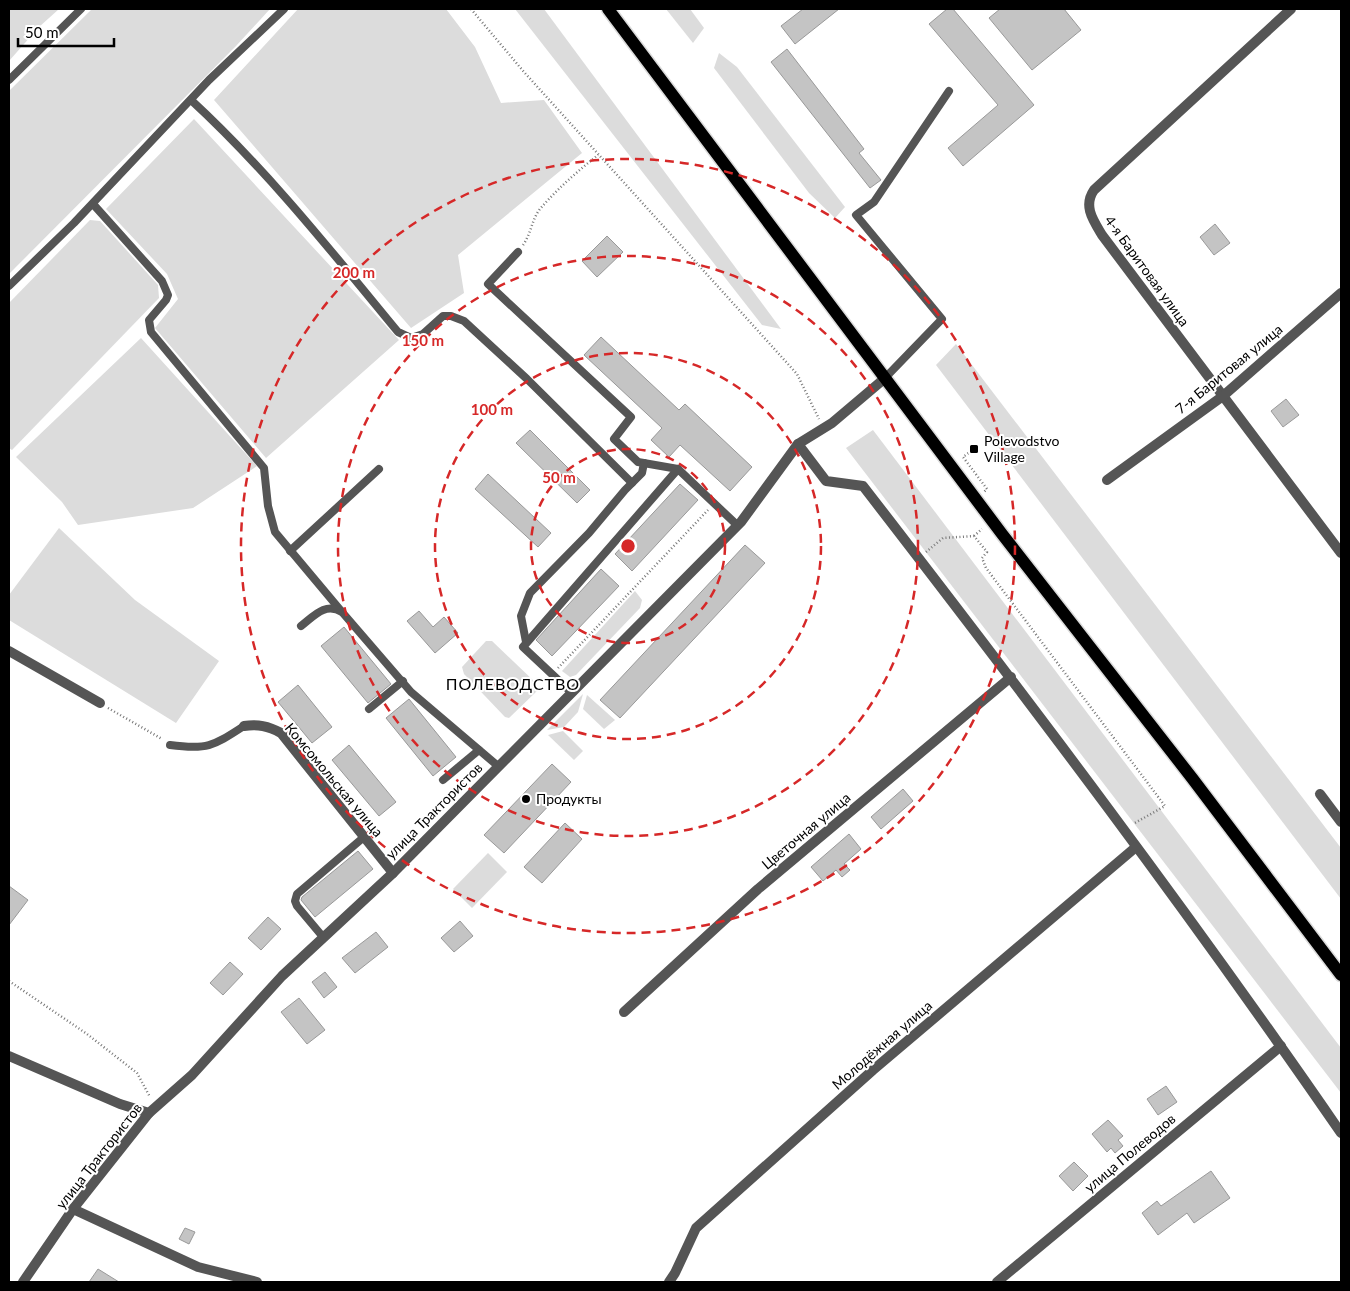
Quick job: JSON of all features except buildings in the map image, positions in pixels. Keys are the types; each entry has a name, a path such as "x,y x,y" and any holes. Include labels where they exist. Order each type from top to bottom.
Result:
{"main road":[{"path":"608,9 884,379 1341,974"}],"street":[{"name":"4-я Баритовая улица","path":"1291,9 1094,190 1089,199 1088,206 1102,235 1341,553"},
{"name":"7-я Баритовая улица","path":"1107,480 1223,396 1341,293"},
{"name":"улица Трактористов","path":"23,1282 73,1209 152,1110 192,1075 282,976 393,873 737,525 798,444 832,423 884,379"},
{"path":"798,444 826,481 863,486 1011,676 1282,1046 1341,1133"},
{"path":"9,651 100,703"},
{"name":"Цветочная улица","path":"624,1012 758,889 1011,676"},
{"name":"Комсомольская улица","path":"244,726 262,725 281,733 393,873"},
{"path":"1320,794 1341,822"},
{"name":"Молодёжная улица","path":"669,1282 676,1273 696,1228 873,1070 1136,847"},
{"name":"улица Полеводов","path":"996,1282 1282,1046"},
{"path":"9,1056 120,1104 152,1110"},
{"path":"73,1209 198,1267 257,1282"}],"lane":[{"path":"9,80 81,9"},
{"path":"9,286 92,204 209,80 284,9"},
{"path":"884,379 942,319 856,215 874,202 948,90"},
{"path":"190,100 222,128 310,226 398,332 411,338 423,334 443,316 451,316 464,321 534,386 632,483"},
{"path":"92,204 162,281 168,295 149,320 151,332 264,468 268,506 275,532 413,694 498,766"},
{"path":"518,252 488,284 632,417 614,439 638,462 678,469 737,525"},
{"path":"526,642 521,616 530,593 589,533 642,473 644,463"},
{"path":"290,551 379,469"},
{"path":"571,692 523,647 678,469"},
{"path":"301,626 319,611 326,608 342,612"},
{"path":"369,709 403,682"},
{"path":"170,745 195,748 216,744 244,726"},
{"path":"442,780 479,750"},
{"path":"323,937 297,906 295,898 299,891 364,837"}],"path":[{"path":"470,9 524,72 797,374 817,419 832,423"},
{"path":"518,252 528,239 539,210 598,154"},
{"path":"552,674 714,504"},
{"path":"919,558 943,538 974,536 981,544 987,552 982,558 986,568 1165,806 1123,829"},
{"path":"100,703 170,745"},
{"path":"9,981 87,1034 137,1073 152,1110"}],"shaded area":[{"path":"9,9 59,9 39,27 9,61"},
{"path":"92,9 270,9 236,46 9,274 9,91"},
{"path":"298,9 446,9 475,47 501,103 544,100 582,153 458,255 464,293 411,328 214,100"},
{"path":"515,9 544,9 781,329 762,325"},
{"path":"666,9 690,9 704,28 693,43"},
{"path":"719,53 737,67 845,207 835,218 809,193 714,68"},
{"path":"194,119 399,340 266,458 155,328 178,299 167,274 106,209"},
{"path":"90,220 100,221 158,285 159,298 12,450 9,448 9,303"},
{"path":"141,338 257,466 193,508 78,525 62,502 16,457"},
{"path":"956,344 1341,848 1341,899 936,365"},
{"path":"873,430 1341,1048 1341,1093 846,448"},
{"path":"59,528 135,600 219,661 176,723 9,620 9,595"},
{"path":"635,591 642,600 640,608 576,675 570,677 562,671"},
{"path":"486,641 492,641 537,684 537,691 509,718 505,717 464,674 462,667"},
{"path":"583,694 578,712 564,727 547,730"},
{"path":"587,695 615,720 604,729 583,709"},
{"path":"563,731 583,751 574,760 548,735"},
{"path":"488,853 507,872 472,908 453,889"}],"place":[{"name":"Polevodstvo Village","path":"974,449"},
{"name":"Продукты","path":"526,799"}],"district":[{"name":"ПОЛЕВОДСТВО","path":"513,684"}]}
